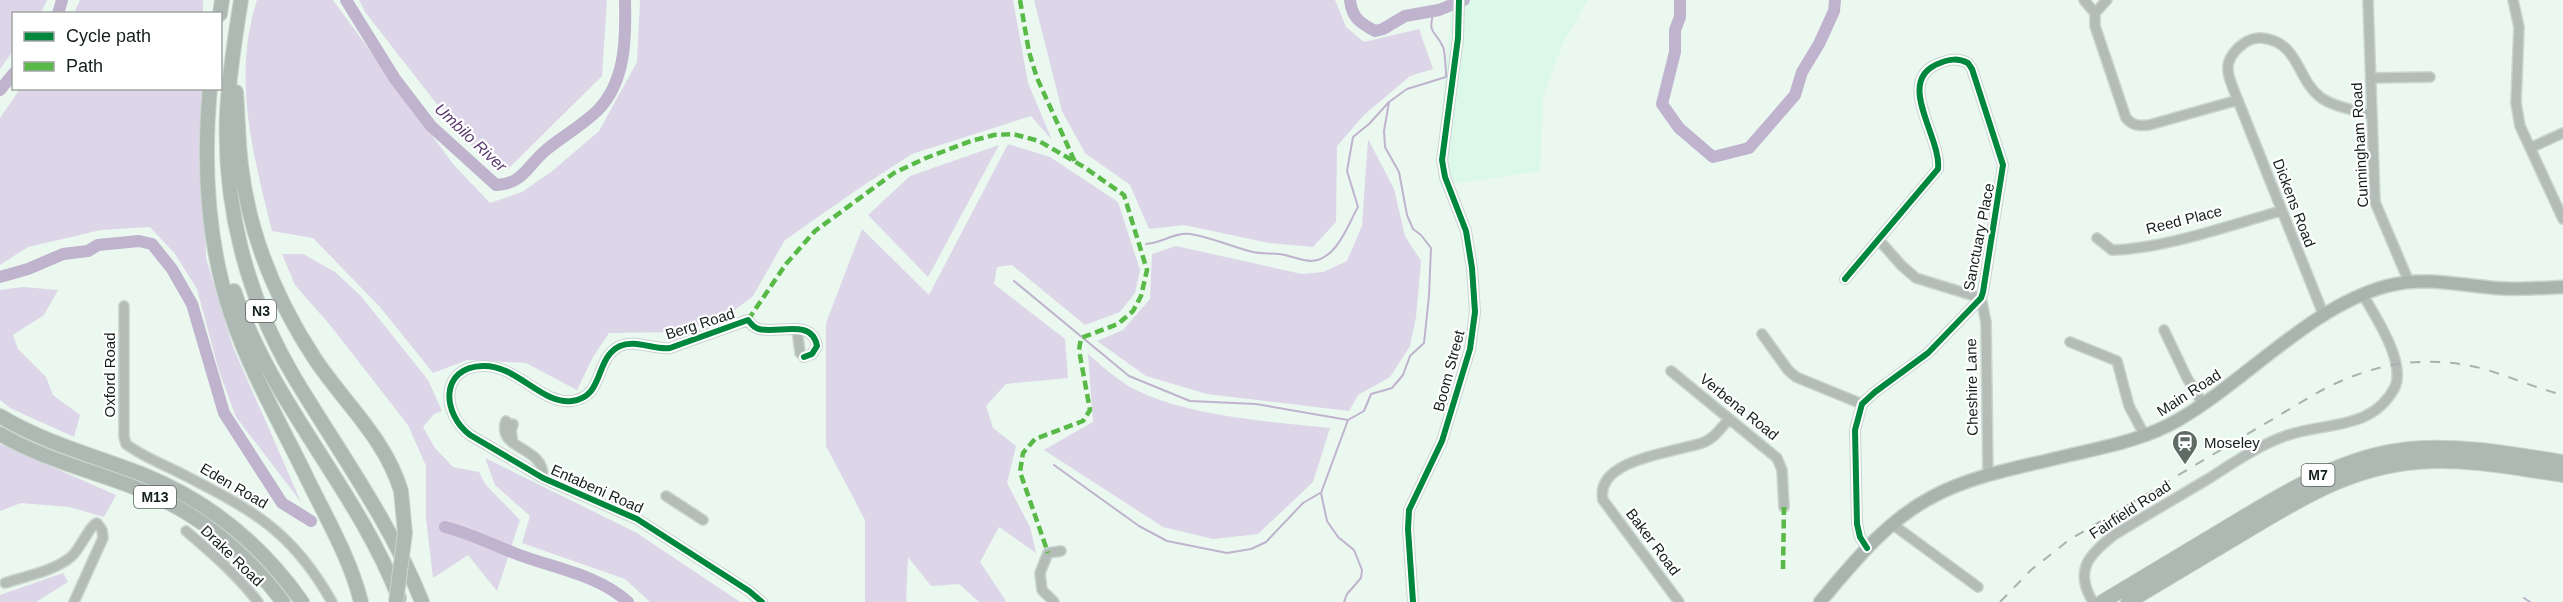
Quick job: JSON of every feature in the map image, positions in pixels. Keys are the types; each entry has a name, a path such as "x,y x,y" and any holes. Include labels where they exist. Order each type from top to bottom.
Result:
{"highway":[{"name":"N3","path":"240,6 232,54 227,113 229,165 236,223 250,282 281,353 388,528 422,602"},
{"path":"232,54 241,167 253,228 266,263 300,335 328,377 371,429 388,456 401,491 405,532 396,602"},
{"name":"N3","path":"210,90 208,166 213,210 223,256 238,304 253,341 288,406 367,534 400,602"},
{"path":"208,166 213,243 232,316 344,556 361,602"},
{"name":"M13","path":"0,416 40,437 144,475 202,504 251,542 276,567 302,602"},
{"name":"M13","path":"0,434 41,454 142,490 193,516 234,548 284,602"},
{"name":"M7","path":"2102,602 2285,492 2328,470 2354,460 2409,449 2437,447 2472,449 2563,462"},
{"name":"M7","path":"2128,602 2300,499 2362,472 2401,464 2441,461 2492,464 2563,475"}],"main road":[{"name":"Main Road","path":"1820,602 1867,548 1892,524 1932,496 1988,476 2145,436 2179,420 2324,316 2363,295 2385,286 2431,281 2510,289 2563,287"}],"street":[{"name":"Boom Street","path":"1413,602 1408,529 1409,510 1442,441 1470,349 1475,312 1472,268 1466,231 1445,177 1442,160 1458,38 1459,0"},
{"path":"2084,0 2095,13 2098,39 2126,118 2130,122 2135,125 2149,125 2238,100"},
{"path":"2095,13 2107,0"},
{"name":"Cunningham Road","path":"2368,0 2375,202 2409,282"},
{"path":"2513,0 2519,27 2517,113 2520,126 2563,219"},
{"name":"Dickens Road","path":"2324,316 2229,77 2230,59 2245,42 2255,38 2276,40 2284,46 2320,97 2372,115"},
{"name":"Sanctuary Place","path":"1845,279 1938,169 1938,156 1920,100 1920,82 1924,74 1936,64 1953,59 1968,63 1976,80 2003,165 1993,240 1981,298 1928,354 1862,404"},
{"path":"2371,78 2430,78"},
{"path":"2530,148 2563,133"},
{"name":"Reed Place","path":"2097,238 2112,250 2136,247 2176,239 2281,211"},
{"path":"1879,240 1916,278 1981,298"},
{"name":"Fairfield Road","path":"2093,602 2085,589 2083,576 2088,560 2101,545 2114,535 2272,441 2309,429 2366,418 2381,405 2395,386 2397,363 2363,295"},
{"name":"Cheshire Lane","path":"1981,298 1986,322 1988,476"},
{"name":"Oxford Road","path":"124,306 124,437 126,444"},
{"name":"Berg Road","path":"452,383 469,369 481,366 495,367 508,371 553,398 573,401 591,393 597,384 604,360 609,353 622,345 634,343 660,349 670,348 748,321 760,330 796,329"},
{"path":"796,329 808,332 816,342 814,352 802,355 796,329"},
{"path":"2164,330 2190,384 2203,404"},
{"path":"1762,334 1788,370 1796,377 1862,404 1855,430 1857,524 1860,537 1867,548"},
{"path":"2070,342 2117,361 2129,406 2145,436"},
{"name":"Verbena Road","path":"1671,371 1771,452 1780,464 1784,479 1784,507"},
{"name":"Entabeni Road","path":"452,383 449,395 450,406 459,427 543,478 644,523 749,591 762,602"},
{"name":"Baker Road","path":"1678,602 1603,500 1602,489 1612,474 1655,454 1702,443 1715,436 1730,419"},
{"path":"510,423 513,443 535,456 541,464 543,478"},
{"name":"Eden Road","path":"126,444 234,500 266,521 308,563 332,602"},
{"path":"666,496 704,520"},
{"path":"5,583 64,562 79,549 92,525 97,523 102,530 103,538 74,602"},
{"path":"1892,524 1978,587"},
{"name":"Drake Road","path":"186,531 216,556 258,602"},
{"path":"1054,602 1046,596 1040,585 1040,573 1048,553 1060,551"}],"shaded area":[{"path":"0,0 47,0 41,12 12,12 12,52 0,69"},
{"path":"80,0 203,0 203,12 74,12"},
{"path":"257,0 333,0 453,164 490,203 522,192 551,172 599,131 637,62 640,0 1013,0 1028,83 1052,140 1031,116 912,154 785,240 753,296 723,319 677,332 609,333 593,357 577,390 526,363 467,360 433,373 380,307 313,238 272,231 252,145 246,87 246,58"},
{"path":"359,0 607,0 602,76 507,170 485,161 436,103 365,12"},
{"path":"1034,0 1335,0 1346,27 1364,42 1419,29 1433,69 1410,76 1364,115 1337,146 1336,222 1313,247 1269,243 1184,225 1149,229 1130,185 1085,153 1062,111"},
{"path":"1452,0 1588,0 1563,43 1543,96 1540,171 1440,186 1437,160"},
{"path":"19,90 204,90 206,258 233,347 301,502 236,417 219,371 197,289 175,254 150,227 101,230 28,247 0,265 0,118"},
{"path":"1368,139 1394,189 1405,236 1421,261 1416,317 1410,346 1390,377 1358,395 1349,411 1207,394 1146,376 1097,341 1123,330 1150,299 1152,254 1176,246 1302,274 1323,272 1347,261 1362,226"},
{"path":"1008,144 1050,157 1118,202 1140,270 1135,293 1120,312 1085,325 1012,265 997,267 994,284 1065,339 1068,378 1006,384 986,406 993,428 1016,446 1007,483 1030,527 1036,553 999,527 980,562 1006,601 1004,602 979,602 959,584 931,586 908,557 906,602 865,602 865,520 826,446 826,323 862,229 929,295"},
{"path":"999,145 928,277 868,215 910,176"},
{"path":"282,254 303,254 335,272 361,296 428,380 442,411 434,414 423,427 435,448 453,467 479,472 485,484 520,520 497,591 468,555 433,578 426,518 426,466 408,425 330,325 295,285"},
{"path":"23,287 58,290 44,315 13,335 18,349 46,377 53,395 80,415 74,437 10,408 0,400 0,290"},
{"path":"1088,354 1132,388 1178,406 1254,420 1330,428 1313,482 1258,534 1213,539 1163,527 1044,450 1093,422"},
{"path":"0,444 116,495 104,517 69,507 21,503 0,511"},
{"path":"485,458 637,533 740,602 650,602 625,579 522,543 530,516 495,485"},
{"path":"63,573 68,582 36,602 0,602 0,595"}],"waterway":[{"name":"Umbilo River","path":"59,12 62,0"},
{"name":"Umbilo River","path":"346,0 395,79 431,126 496,185 519,178 546,150 579,126 607,99 614,86 622,58 625,0"},
{"name":"Umbilo River","path":"1350,0 1358,19 1375,31 1405,16 1439,10 1464,0"},
{"name":"Umbilo River","path":"1680,0 1680,17 1675,30 1675,52 1662,104 1679,128 1713,157 1749,148 1795,95 1802,72 1819,44 1834,11 1835,0"},
{"path":"1146,244 1190,234 1257,253 1281,254 1309,261 1326,256 1340,241 1358,207 1347,171 1353,137 1369,124 1389,102 1407,89 1446,77 1444,49 1431,24 1434,11"},
{"name":"Umbilo River","path":"0,90 12,75"},
{"path":"1344,602 1347,594 1361,578 1362,570 1354,550 1338,537 1327,521 1321,493 1348,420 1364,411 1371,394 1392,388 1403,375 1410,356 1424,343 1429,296 1431,248 1413,229 1407,215 1399,172 1385,147 1384,131 1389,102"},
{"name":"Umbilo River","path":"0,277 28,269 63,254 88,251 98,245 139,241 152,244 172,269 192,304 224,413 282,503 311,521"},
{"path":"1014,281 1129,376 1190,401 1256,404 1348,420"},
{"path":"1054,465 1139,526 1167,541 1227,553 1251,549 1266,542 1303,503 1320,493"},
{"name":"Umbilo River","path":"445,527 588,578 616,592 628,602"},
{"path":"2524,598 2530,602"}],"railway":[{"path":"2000,602 2031,570 2069,540 2315,394 2355,375 2397,364 2419,362 2462,364 2563,395"}],"marked path":[{"path":"1020,0 1029,52 1037,78 1075,162"},
{"path":"748,320 786,264 815,231 894,173 971,141 994,135 1013,134 1039,141 1084,167 1124,195 1147,270 1141,296 1133,311 1118,324 1081,338 1079,350 1090,410 1083,421 1035,439 1023,453 1020,472 1048,553"},
{"path":"1783,569 1784,507"}],"cycle path":[{"path":"1413,602 1408,529 1409,510 1442,441 1470,349 1475,312 1472,268 1466,231 1445,177 1442,160 1458,38 1459,0"},
{"path":"1845,279 1938,169 1937,156 1920,96 1920,82 1927,71 1940,63 1951,60 1968,63 1972,69 2003,165 1983,292 1981,298 1928,353 1862,404 1855,430 1857,524 1860,537 1867,548"},
{"path":"762,602 749,591 637,519 543,478 470,435 454,416 449,393 458,374 469,368 483,366 495,367 507,372 550,397 561,401 572,401 590,392 606,359 620,346 638,344 670,348 748,320 759,329 793,329 808,332 814,337 817,346 812,354 804,357"}],"place":[{"name":"Moseley","path":"2185,466"}]}
